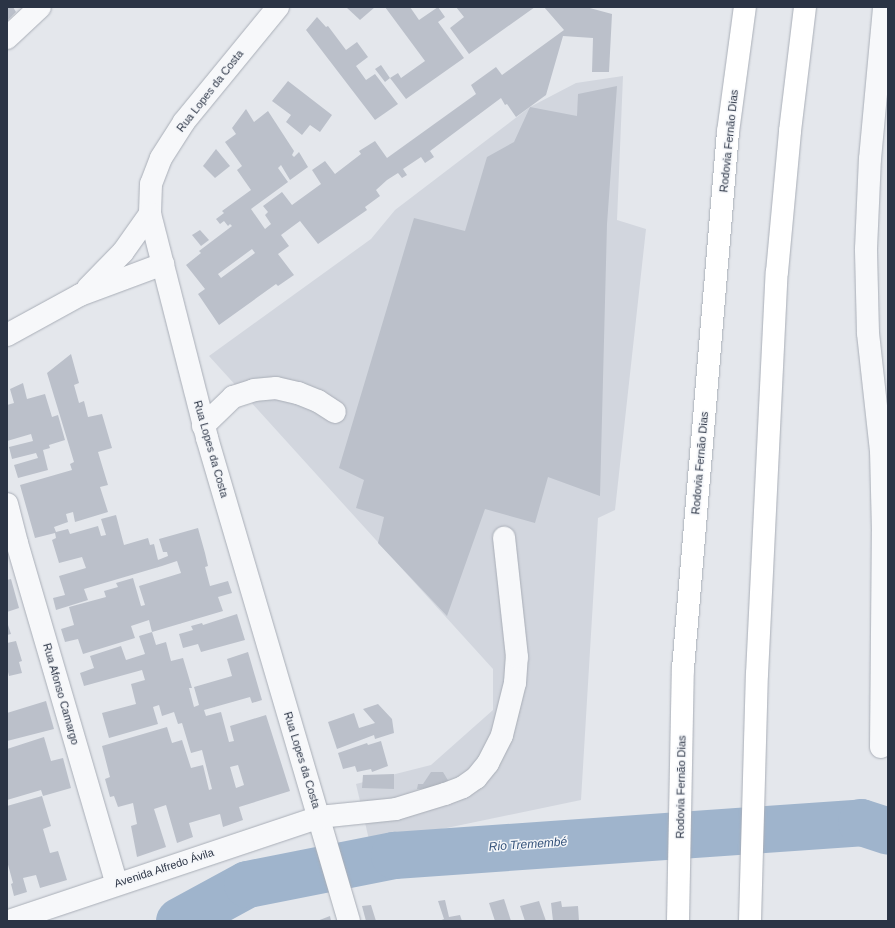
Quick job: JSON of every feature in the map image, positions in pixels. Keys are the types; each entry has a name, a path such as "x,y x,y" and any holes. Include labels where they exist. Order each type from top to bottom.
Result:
{"highway":[{"name":"Rodovia Fernão Dias","path":"678,921 683,669 728,132 745,7"},
{"path":"750,921 757,674 777,272 790,131 805,7"}],"street":[{"path":"7,38 40,7"},
{"name":"Rua Lopes da Costa","path":"278,7 184,122 161,158 151,184 150,214 203,426 349,921"},
{"path":"881,747 883,525 881,451 868,333 866,249 870,159 884,7"},
{"path":"80,295 123,252 150,214"},
{"path":"7,335 80,295 163,264"},
{"path":"203,426 233,397 254,390 276,388 298,393 318,401 335,412"},
{"name":"Rua Afonso Camargo","path":"7,504 19,551 117,884"},
{"name":"Avenida Alfredo Ávila","path":"8,921 319,817 396,809 445,794 463,787 476,778 488,763 502,734 515,683 517,658 504,538"}],"shaded area":[{"path":"623,76 617,220 646,229 615,510 598,518 581,800 370,844 356,784 431,765 493,710 493,669 209,356 371,239 395,210 530,107 576,83"}],"building":[{"path":"7,7 13,7 16,12 7,21"},
{"path":"346,7 375,7 360,20"},
{"path":"385,7 410,7 419,20 438,7 445,17 438,22 464,58 406,99 390,78 398,73 401,78 425,61"},
{"path":"456,7 535,7 469,54 450,28 464,17"},
{"path":"544,7 586,7 612,14 609,72 592,72 593,38 563,36 546,95 516,117 501,98 430,151 434,157 425,163 421,157 403,169 407,175 402,178 398,173 387,180 376,190 380,196 365,207 367,210 318,244 300,221 281,235 289,246 278,254 294,275 278,286 276,284 219,325 198,294 205,289 186,265 201,253 199,251 232,226 230,224 228,226 224,221 220,224 216,219 224,213 222,211 251,190 237,170 242,166 225,142 236,134 232,128 246,109 254,122 268,111 294,151 292,155 294,157 299,152 308,167 290,180 281,165 278,168 288,182 251,209 265,229 271,224 265,215 268,212 263,206 282,192 292,205 321,184 312,170 325,161 335,174 361,154 359,151 375,141 387,158 476,94 471,85 496,67 502,75 564,30","holes":["252,249 255,253 221,278 218,274"]},
{"path":"317,17 326,27 328,26 346,50 357,42 368,57 356,66 366,80 375,74 398,104 375,120 306,30"},
{"path":"381,65 390,78 385,82 375,69"},
{"path":"288,81 332,115 320,132 310,125 302,135 286,122 291,115 272,101"},
{"path":"617,86 607,224 600,496 548,477 535,523 485,509 447,616 378,543 384,517 356,508 364,480 339,468 414,218 465,231 487,157 514,142 530,107 577,116 578,94"},
{"path":"216,149 230,166 215,178 203,166"},
{"path":"200,230 209,240 201,246 192,235"},
{"path":"71,354 79,383 74,385 79,403 84,401 88,417 102,414 112,448 98,452 108,485 100,487 108,512 75,522 73,512 66,514 68,522 54,527 56,532 68,529 70,534 98,526 101,536 106,535 101,519 116,515 124,545 148,538 150,545 154,544 158,560 168,556 167,552 163,552 159,539 198,528 208,566 205,567 210,586 228,581 232,593 218,597 223,611 152,632 149,620 131,626 135,638 83,654 78,639 65,642 61,629 74,625 69,607 106,597 104,591 118,587 116,583 133,578 141,606 145,605 139,586 181,573 177,561 84,589 88,600 56,610 53,598 65,595 59,576 86,568 82,557 59,563 52,540 56,538 55,533 35,538 20,485 72,470 70,464 74,462 47,373"},
{"path":"23,383 27,399 45,394 52,417 58,415 65,440 49,445 50,448 43,450 48,470 18,478 14,465 38,458 36,453 12,459 9,447 33,441 31,434 7,441 7,405 14,403 10,389"},
{"path":"11,579 19,608 7,612 7,580"},
{"path":"237,614 245,640 201,652 198,644 183,648 179,634 193,630 191,626 202,623 203,625"},
{"path":"7,622 11,634 7,635"},
{"path":"152,632 156,645 166,642 171,661 183,658 192,688 189,688 194,707 199,705 194,687 232,676 227,659 248,652 262,700 252,703 250,697 204,710 206,716 221,712 229,742 234,741 230,726 266,715 290,791 239,807 243,820 223,827 220,814 189,823 193,837 177,843 166,805 154,809 166,847 137,857 131,826 137,824 133,803 118,807 114,796 110,797 105,779 110,777 102,746 167,727 172,743 182,740 191,768 203,765 209,790 212,789 202,750 191,753 182,723 178,724 174,712 162,716 159,705 153,707 158,724 109,738 102,713 136,704 131,684 145,680 142,670 84,686 80,673 94,668 90,656 121,646 126,660 145,654 139,636","holes":["238,765 244,785 236,788 230,767"]},
{"path":"16,641 22,661 19,662 22,673 9,676 7,668 7,643"},
{"path":"46,701 54,729 7,741 7,713"},
{"path":"378,704 392,719 394,733 375,739 374,735 337,749 328,722 354,713 359,728 375,723 363,709"},
{"path":"44,737 51,761 63,758 71,788 43,796 41,790 7,800 7,749"},
{"path":"381,741 388,766 372,772 371,769 357,772 355,766 343,769 338,753 367,743 368,745"},
{"path":"431,772 443,772 452,787 417,789 418,784 423,784"},
{"path":"394,774 394,789 362,788 363,775"},
{"path":"42,796 51,826 43,829 50,853 58,851 67,880 40,888 36,875 23,878 27,892 14,896 11,884 13,883 7,861 7,806"},
{"path":"504,899 511,921 495,921 489,903"},
{"path":"445,900 449,917 460,915 462,921 439,921 444,919 438,901"},
{"path":"539,901 546,921 525,921 520,906"},
{"path":"561,901 562,907 578,906 579,921 553,921 551,903"},
{"path":"371,905 376,921 366,921 362,906"},
{"path":"330,916 331,921 317,921"}],"waterway":[{"name":"Rio Tremembé","path":"179,921 247,884 394,855 861,822 888,831"}]}
